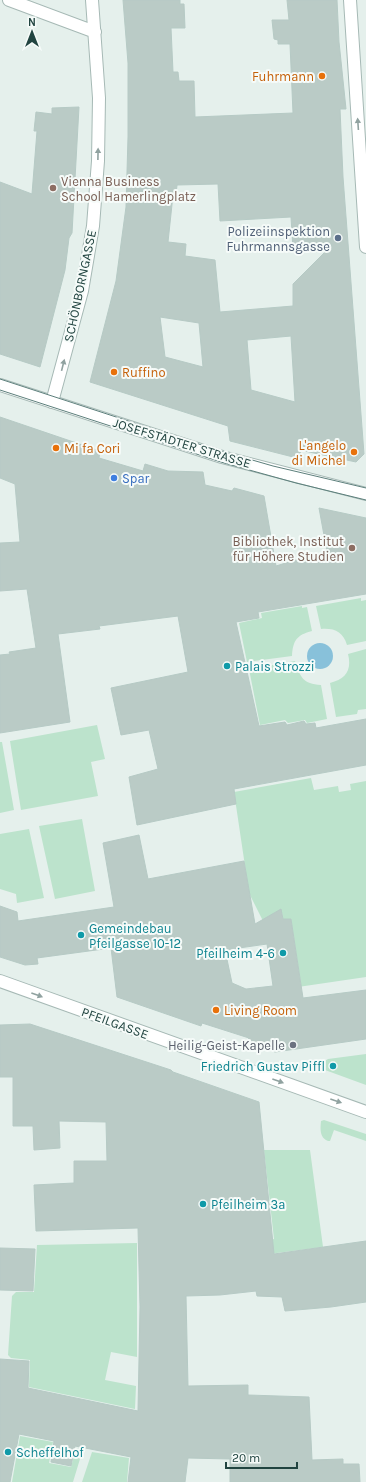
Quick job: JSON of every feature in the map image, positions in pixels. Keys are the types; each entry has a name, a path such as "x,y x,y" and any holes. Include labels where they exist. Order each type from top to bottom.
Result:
{"street":[{"path":"9,0 95,32"},
{"name":"SCHÖNBORNGASSE","path":"52,402 82,291 93,226 98,161 99,98 92,0"},
{"path":"350,0 361,78 366,247"},
{"name":"JOSEFSTÄDTER STRASSE","path":"0,385 222,457 366,494"},
{"name":"PFEILGASSE","path":"0,982 366,1112"}],"green space":[{"path":"361,598 361,601 366,600 366,641 347,645 341,634 338,632 330,629 321,629 316,606"},
{"path":"302,606 302,608 307,607 312,631 299,636 293,646 292,656 247,662 239,623 262,618 261,613"},
{"path":"366,649 366,709 358,710 357,714 336,717 330,683 340,679 346,673 349,665 348,654"},
{"path":"295,661 303,679 310,683 321,685 327,719 307,723 305,720 288,723 285,720 260,725 249,669"},
{"path":"97,725 105,759 91,762 98,796 21,810 10,741"},
{"path":"0,742 2,742 14,810 0,813"},
{"path":"311,778 314,790 338,786 339,792 351,790 350,784 366,781 366,977 298,987 301,984 291,919 283,919 282,913 276,912 271,915 271,921 264,923 249,893 234,792"},
{"path":"82,819 95,891 55,899 39,826"},
{"path":"29,829 44,898 17,903 16,894 0,889 0,834"},
{"path":"366,1054 366,1085 325,1070 323,1066 325,1061 328,1059"},
{"path":"324,1120 366,1134 366,1141 334,1130 330,1141 325,1140 321,1133 321,1121"},
{"path":"264,1150 310,1150 323,1247 269,1254 268,1240 274,1239"},
{"path":"137,1243 137,1357 111,1352 105,1380 136,1386 135,1409 29,1387 30,1360 11,1358 8,1355 12,1296 16,1292 34,1292 37,1245"},
{"path":"20,1436 53,1442 49,1463 71,1467 76,1448 83,1449 73,1482 12,1482"},
{"path":"92,1452 129,1458 127,1482 82,1482"}],"water":[{"path":"320,643 329,647 333,656 329,665 320,669 311,665 307,656 311,647"}],"building":[{"path":"123,0 180,0 180,4 184,4 185,28 171,28 173,72 178,72 179,81 194,81 195,117 293,113 290,44 278,44 278,40 274,39 272,20 289,20 287,0 337,0 339,42 346,109 340,109 343,177 364,454 356,462 300,450 301,459 230,441 228,426 90,382 116,281 126,207 128,63","holes":["218,184 220,221 291,217 293,249 332,245 293,284 293,306 220,312 215,260 185,256 186,244 168,242 173,195 176,195 177,185","160,317 199,323 203,367 165,357","291,336 295,402 251,390 247,340"]},
{"name":"Vienna Business School Hamerlingplatz","path":"79,107 72,233 69,238 65,270 40,367 0,354 0,182 32,194 37,131 34,131 36,112 52,114 52,108"},
{"path":"0,417 100,451 99,458 143,471 145,464 168,471 203,472 205,485 232,491 234,488 264,496 276,566 305,557 328,557 319,508 366,518 366,594 258,612 259,618 236,622 259,726 285,722 287,725 304,721 306,724 315,723 316,728 366,719 366,765 234,789 236,804 137,825 129,777 158,769 149,730 121,735 111,688 188,672 178,616 99,626 100,629 58,634 70,722 0,733 0,655 10,654 9,652 36,648 27,589 0,591 0,543 20,542 15,484 0,478"},
{"path":"139,835 148,879 244,861 255,924 281,909 283,919 291,919 303,998 366,990 366,1039 275,1052 247,1042 249,1038 202,1023 201,1026 117,997 111,948 37,958 38,964 25,965 0,957 0,906 17,912 18,921 114,907 103,843","holes":["267,944 273,986 246,989 232,983 225,950"]},
{"path":"30,1024 171,1070 259,1102 274,1254 366,1241 366,1302 285,1311 282,1297 257,1296 256,1291 220,1295 186,1296 188,1386 248,1385 248,1395 309,1397 312,1460 343,1459 343,1464 359,1464 360,1482 230,1482 230,1459 188,1458 185,1482 128,1482 131,1457 75,1446 71,1466 51,1462 54,1441 19,1434 10,1482 0,1482 0,1359 29,1361 28,1388 138,1411 140,1307 138,1228 36,1231 34,1185 74,1183 74,1161 107,1161 106,1122 59,1121 60,1148 34,1150 33,1126 13,1126 13,1077 0,1077 0,1025"},
{"path":"0,1248 35,1249 33,1291 0,1290"}],"tram line":[{"path":"0,379 214,449 273,466 366,488"},
{"path":"0,390 224,463 366,500"}],"place":[{"name":"Fuhrmann","path":"322,76"},
{"name":"Vienna Business School Hamerlingplatz","path":"53,188"},
{"name":"Polizeiinspektion Fuhrmannsgasse","path":"338,238"},
{"name":"Ruffino","path":"114,372"},
{"name":"Mi fa Cori","path":"56,448"},
{"name":"L'angelo di Michel","path":"354,452"},
{"name":"Spar","path":"114,478"},
{"name":"Bibliothek, Institut für Höhere Studien","path":"352,548"},
{"name":"Palais Strozzi","path":"227,666"},
{"name":"Gemeindebau Pfeilgasse 10-12","path":"81,935"},
{"name":"Pfeilheim 4-6","path":"283,953"},
{"name":"Living Room","path":"216,1010"},
{"name":"Heilig-Geist-Kapelle","path":"293,1045"},
{"name":"Friedrich Gustav Piffl","path":"333,1066"},
{"name":"Pfeilheim 3a","path":"203,1204"},
{"name":"Scheffelhof","path":"8,1452"}]}
